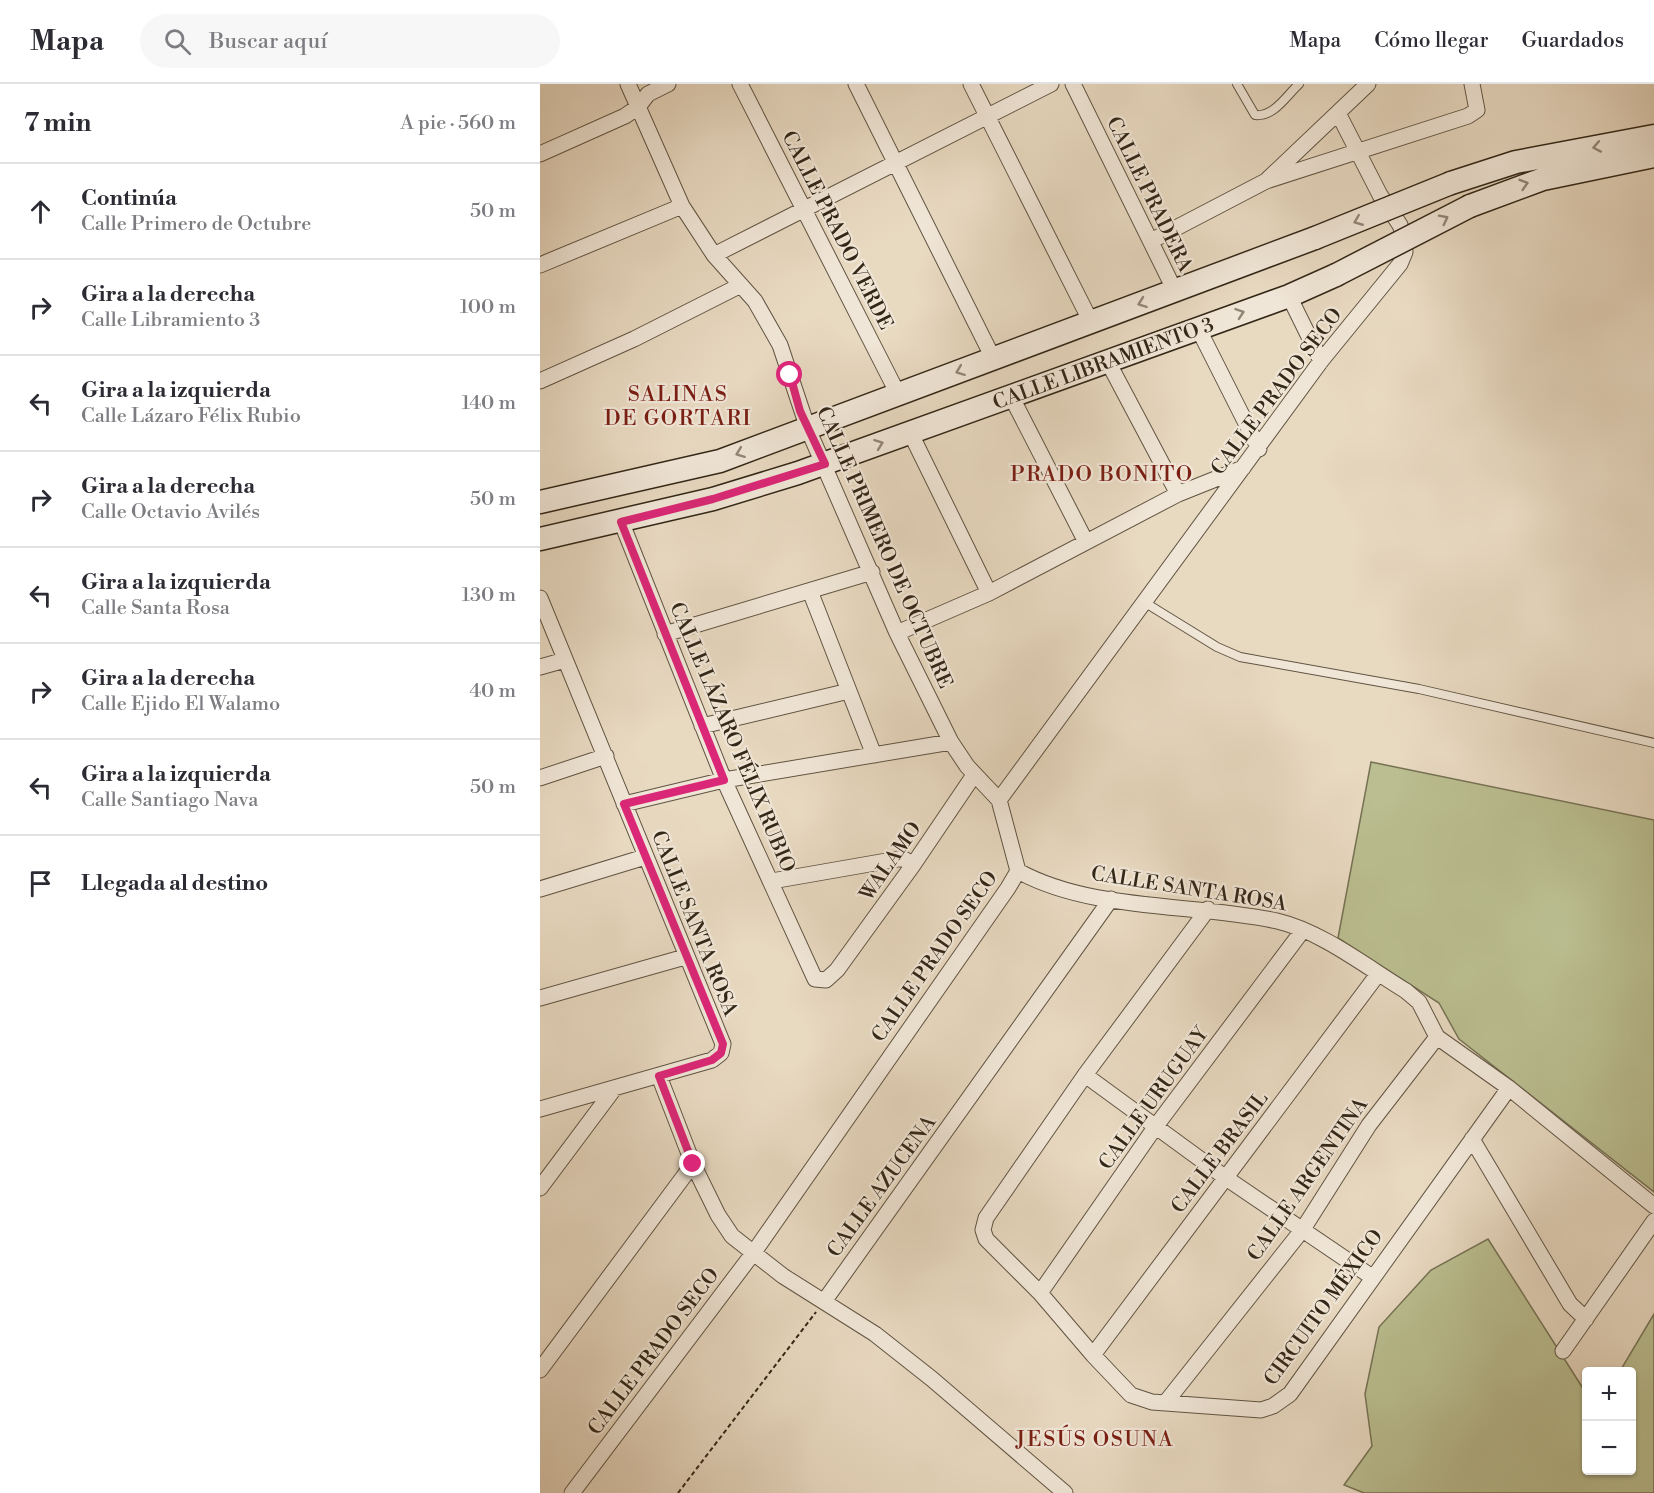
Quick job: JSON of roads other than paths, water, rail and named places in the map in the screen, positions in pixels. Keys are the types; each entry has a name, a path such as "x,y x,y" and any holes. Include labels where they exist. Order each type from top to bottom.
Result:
{"street":[{"name":"CALLE PRIMERO DE OCTUBRE","path":"628,84 682,206 714,255 755,301 780,345 808,429 897,633 951,742 974,774 999,800"},
{"path":"540,154 625,116 638,107 648,94 668,84"},
{"name":"CALLE PRADO VERDE","path":"740,84 898,394"},
{"path":"856,84 993,358"},
{"path":"971,84 1091,322"},
{"path":"714,255 1051,84"},
{"name":"CALLE PRADERA","path":"1072,84 1175,291"},
{"path":"1266,181 1368,84"},
{"path":"1150,241 1266,181 1468,116 1477,110 1472,84"},
{"name":"CALLE PRADO SECO","path":"572,1493 754,1252 1008,888 1018,871 999,800 1259,449 1321,361 1400,264 1405,252 1404,236 1400,225 1380,195 1338,113"},
{"path":"542,498 684,471 808,429 1315,238 1451,183 1516,162 1654,136"},
{"name":"CALLE LIBRAMIENTO 3","path":"540,539 713,499 825,464 1289,296 1336,275 1470,206 1543,178 1654,156"},
{"path":"540,265 682,206"},
{"path":"540,381 634,339 741,285"},
{"path":"1289,296 1321,361"},
{"path":"1198,328 1259,449"},
{"path":"1107,360 1178,494"},
{"path":"1011,396 1086,542"},
{"path":"910,432 989,593"},
{"path":"897,633 989,593 1178,494 1244,468"},
{"name":"CALLE LÁZARO FÉLIX RUBIO","path":"621,522 724,780 772,881 810,969"},
{"path":"665,634 872,572"},
{"path":"810,591 874,755"},
{"name":"CALLE SANTA ROSA","path":"540,598 723,1044 721,1053 712,1060 659,1076"},
{"path":"540,667 565,660"},
{"path":"702,726 849,691"},
{"path":"624,804 724,780 951,742"},
{"path":"540,778 606,756"},
{"name":"WALAMO","path":"810,969 815,979 826,980 837,970 914,865 974,774"},
{"path":"540,889 645,857"},
{"path":"772,881 898,859 904,859 914,865"},
{"name":"CALLE SANTA ROSA","path":"1018,871 1039,883 1111,899 1208,909 1275,921 1303,930 1378,974 1419,1002 1437,1037 1509,1088 1654,1206"},
{"name":"CALLE AZUCENA","path":"825,1300 1111,899"},
{"path":"1208,909 1085,1075 1226,1178 1372,1277"},
{"name":"CALLE URUGUAY","path":"1040,1293 1156,1126 1303,930"},
{"path":"540,998 686,957"},
{"name":"CALLE BRASIL","path":"1093,1355 1378,974"},
{"name":"CALLE ARGENTINA","path":"1166,1402 1303,1229 1369,1125 1437,1037"},
{"name":"CIRCUITO MÉXICO","path":"1085,1075 986,1218 983,1230 986,1239 1040,1293 1131,1395 1152,1402 1261,1410 1280,1402 1290,1394 1509,1088"},
{"path":"540,1109 659,1076 693,1164 727,1229 783,1276 825,1300 875,1334 932,1379 1065,1493"},
{"path":"540,1188 614,1089"},
{"path":"1472,1139 1570,1304 1586,1320"},
{"path":"540,1370 546,1349 693,1164"},
{"path":"1563,1351 1654,1221"}],"lane":[{"path":"1237,84 1255,115 1264,116 1299,84"},
{"path":"1144,602 1217,647 1240,657 1419,689 1654,743"}],"district":[{"name":"SALINAS DE GORTARI","path":"678,406"},
{"name":"PRADO BONITO","path":"1102,474"},
{"name":"JESÚS OSUNA","path":"1095,1439"}]}
